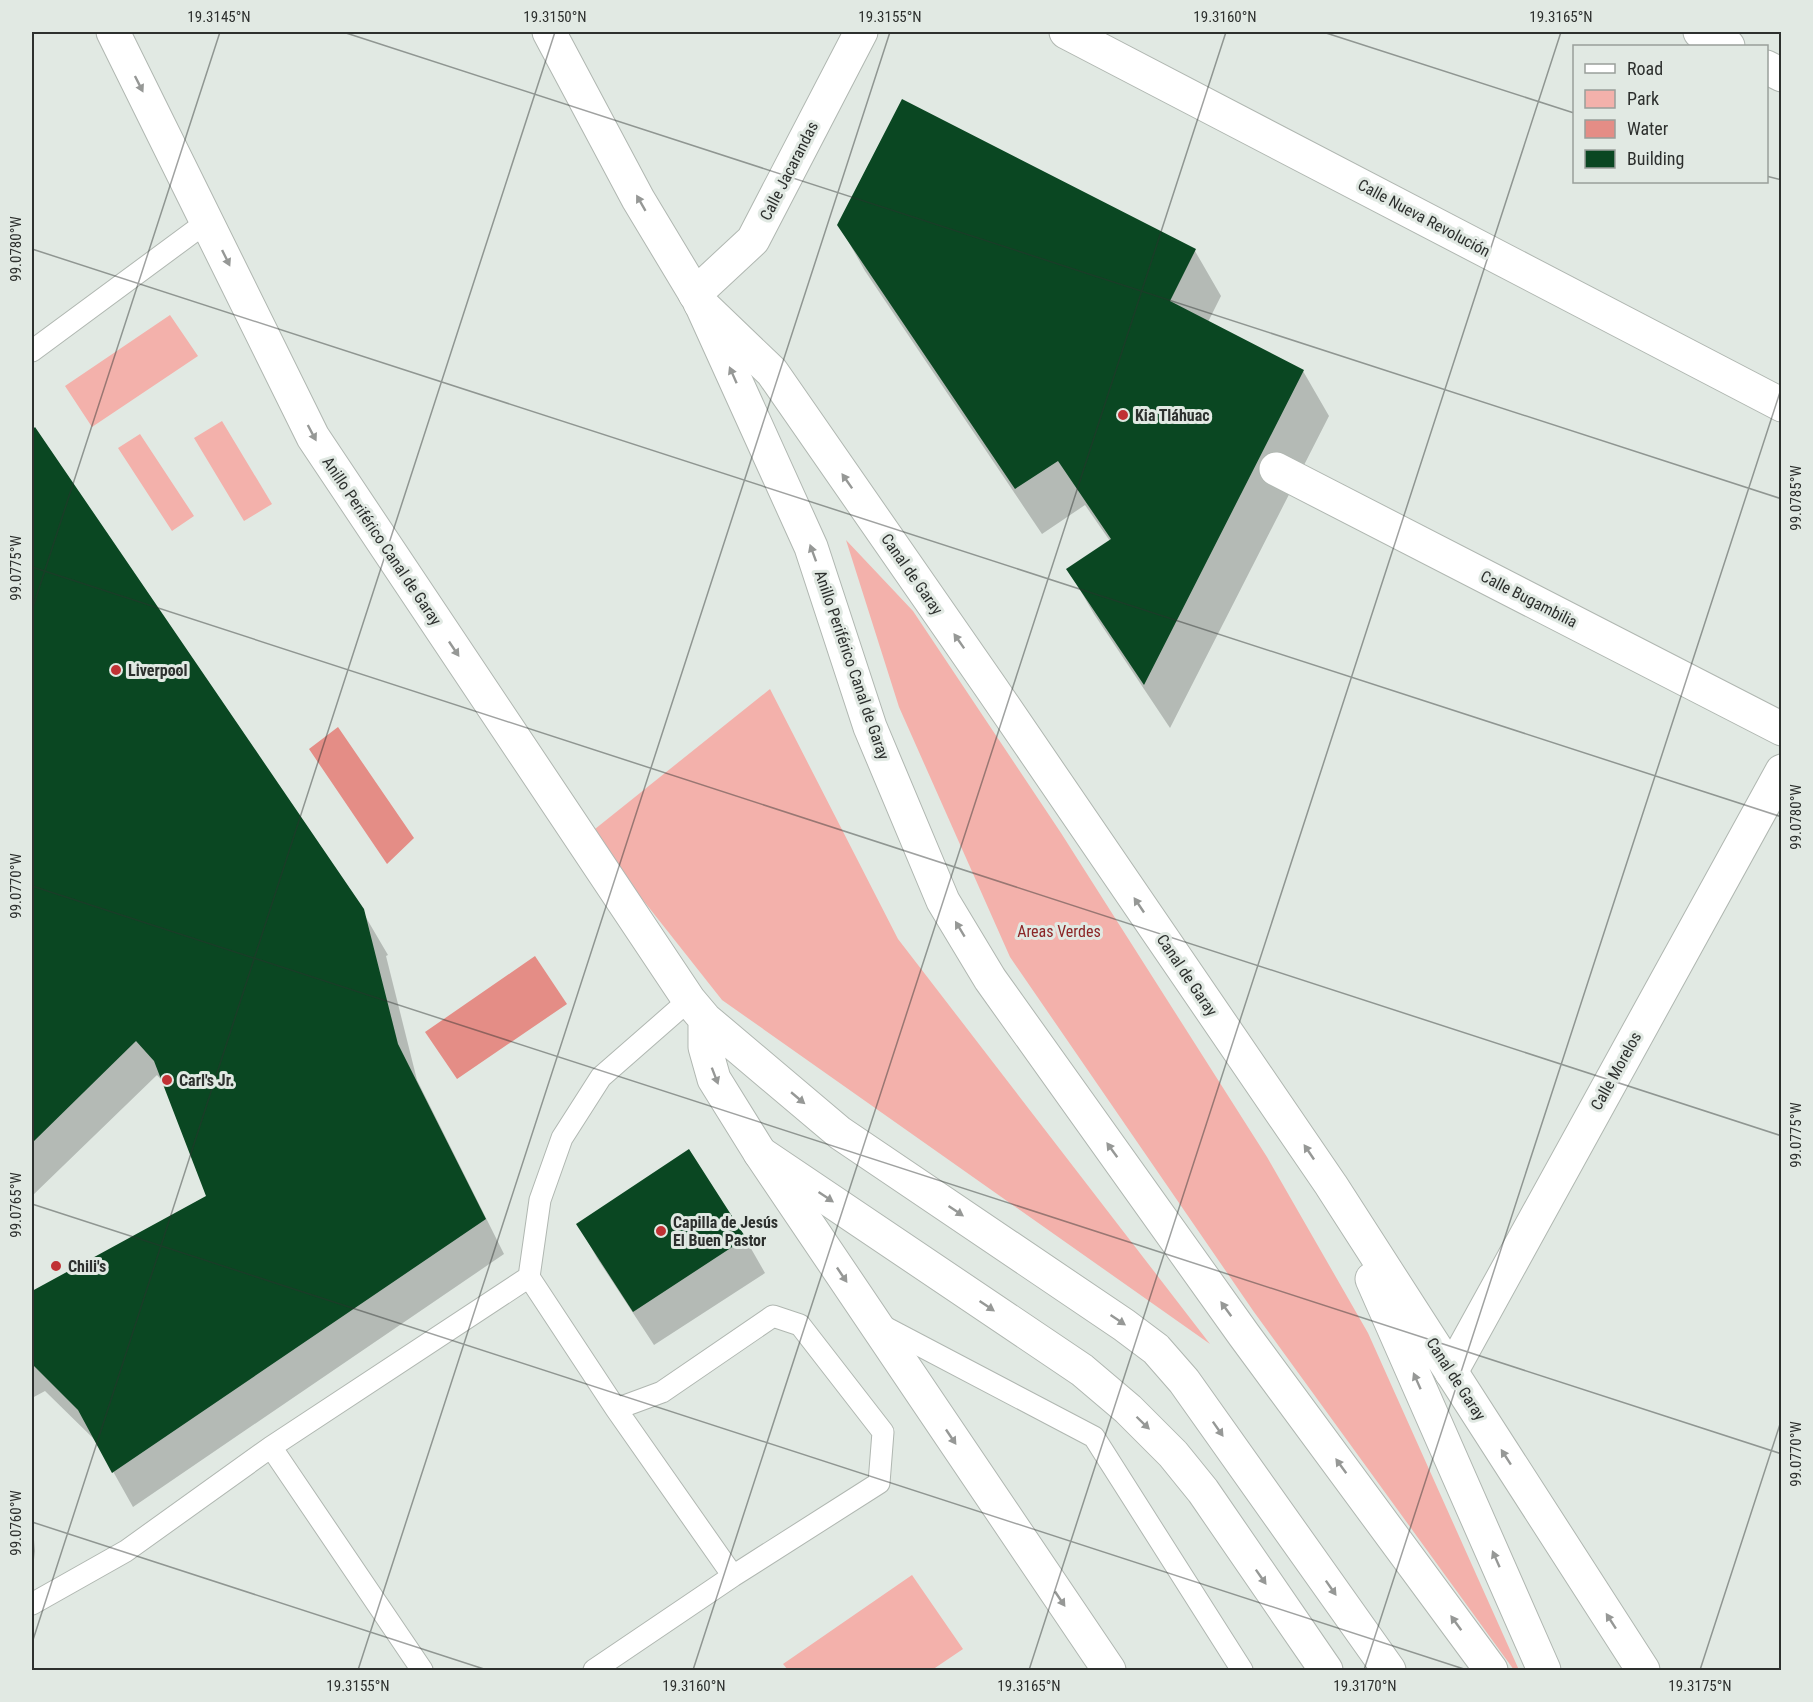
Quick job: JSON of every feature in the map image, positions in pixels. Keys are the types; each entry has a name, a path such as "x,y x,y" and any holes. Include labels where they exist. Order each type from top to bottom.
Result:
{"main road":[{"name":"Anillo Periférico Canal de Garay","path":"113,32 313,437 697,1009"},
{"name":"Anillo Periférico Canal de Garay","path":"549,32 638,199 698,298 811,547 870,727 943,901 990,979 1244,1335 1491,1671"},
{"name":"Calle Jacarandas","path":"698,298 753,240 861,32"},
{"name":"Calle Nueva Revolución","path":"1066,32 1782,405"},
{"path":"1701,32 1726,45"},
{"path":"1768,68 1782,75"},
{"name":"Canal de Garay","path":"698,298 772,372 992,689 1331,1185 1643,1671"},
{"name":"Calle Bugambilia","path":"1276,469 1782,729"},
{"name":"Calle Morelos","path":"1450,1371 1782,771"},
{"path":"697,1009 714,1079 760,1153 1109,1671"},
{"path":"697,1009 840,1133 1124,1324 1156,1349 1184,1381 1389,1671"},
{"path":"760,1153 1082,1370 1128,1409 1169,1449 1203,1491 1326,1671"},
{"path":"1331,1185 1544,1671"}],"lane":[{"path":"32,351 208,221"},
{"path":"697,1009 601,1077 562,1138 540,1200 529,1277 616,1409 733,1576"},
{"path":"32,1604 126,1551 271,1447 529,1277"},
{"path":"594,1671 733,1576 879,1483 883,1432 800,1325 773,1316 662,1392 616,1409"},
{"path":"873,1321 1094,1437 1242,1671"},
{"path":"271,1447 422,1671"}],"green space":[{"path":"170,315 198,356 92,427 65,386"},
{"path":"222,421 272,504 244,521 194,438"},
{"path":"140,434 194,516 172,531 118,448"},
{"name":"Areas Verdes","path":"846,540 913,611 1061,833 1267,1157 1368,1333 1519,1670 1514,1670 1254,1312 1010,957 899,707"},
{"path":"770,689 898,939 1210,1344 722,1000 590,833"},
{"path":"912,1575 963,1649 932,1670 788,1670 783,1664"}],"water":[{"path":"338,727 414,838 387,864 309,749"},
{"path":"535,956 567,1004 457,1079 425,1032"}],"building":[{"name":"Kia Tláhuac","path":"902,99 1196,249 1170,301 1304,370 1144,685 1066,569 1111,539 1058,461 1015,489 837,225"},
{"path":"35,427 364,909 398,1044 486,1219 112,1473 78,1410 32,1364 32,1291 206,1196 154,1061 136,1041 32,1143 32,430"},
{"name":"Capilla de Jesús El Buen Pastor","path":"689,1149 746,1238 633,1312 576,1224"}],"place":[{"name":"Kia Tláhuac","path":"1123,415"},
{"name":"Liverpool","path":"116,670"},
{"name":"Carl's Jr.","path":"167,1080"},
{"name":"Capilla de Jesús El Buen Pastor","path":"661,1231"},
{"name":"Chili's","path":"56,1266"}]}
